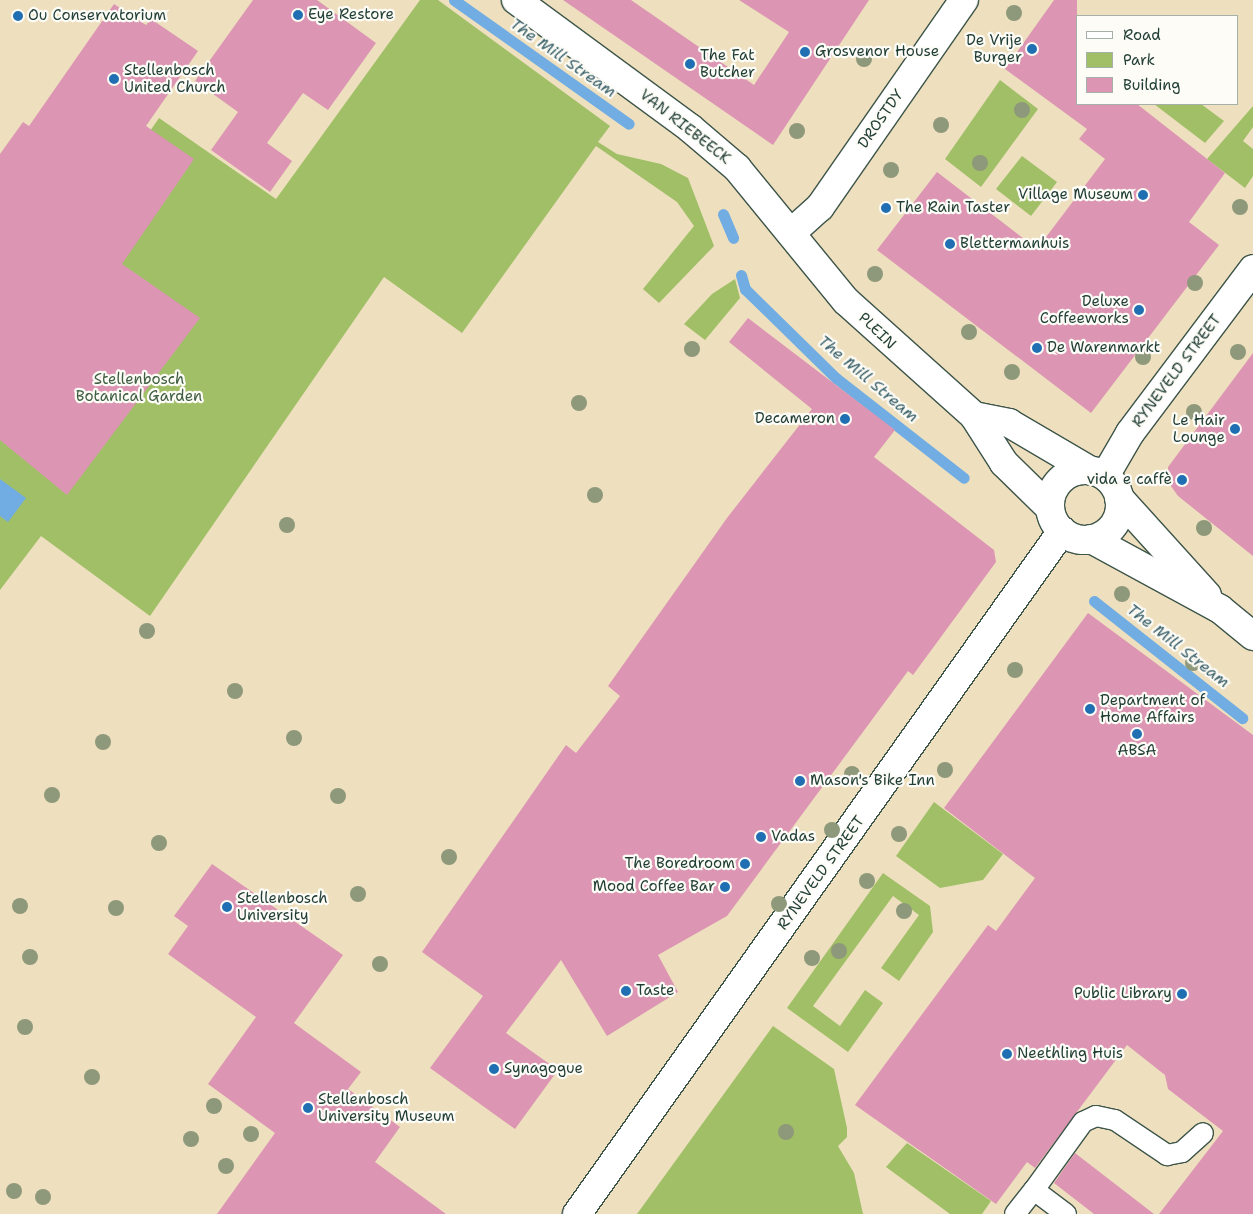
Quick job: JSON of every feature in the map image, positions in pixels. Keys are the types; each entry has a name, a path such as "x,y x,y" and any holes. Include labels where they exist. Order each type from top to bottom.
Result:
{"street":[{"name":"VAN RIEBEECK","path":"516,0 690,128 737,168 791,233"},
{"name":"DROSTDY","path":"791,233 820,206 964,0"},
{"name":"PLEIN","path":"791,233 846,301 974,416 1004,463 1056,519"},
{"name":"RYNEVELD STREET","path":"1105,481 1130,432 1253,269"},
{"name":"PLEIN","path":"974,416 1009,424 1105,481 1220,609 1253,636"},
{"path":"1061,480 1105,481 1117,520 1111,529 1091,539 1056,519 1061,480"},
{"name":"RYNEVELD STREET","path":"577,1214 1056,519"},
{"name":"PLEIN","path":"1091,539 1220,609"}],"lane":[{"path":"1015,1214 1083,1122 1096,1116 1115,1120 1167,1155 1182,1152 1203,1133"},
{"path":"1034,1190 1066,1214"}],"green space":[{"name":"Stellenbosch Botanical Garden","path":"420,0 438,0 610,126 598,142 617,154 661,164 688,178 714,246 659,303 643,289 694,226 677,202 596,146 462,333 384,277 150,616 41,536 0,590 0,259 41,288 159,118 276,199"},
{"path":"1000,80 1038,109 981,187 945,159"},
{"path":"1155,105 1202,105 1224,121 1205,143"},
{"path":"1253,106 1253,127 1243,141 1253,149 1253,176 1245,188 1207,159"},
{"path":"1022,156 1057,182 1031,216 996,189"},
{"path":"735,279 740,298 705,340 684,324 712,294"},
{"path":"934,802 1003,854 983,880 940,888 896,856"},
{"path":"883,873 930,906 933,932 899,981 881,968 919,915 893,896 813,1006 840,1026 865,990 883,1003 848,1052 787,1008"},
{"path":"773,1026 834,1069 847,1128 847,1137 838,1146 854,1173 863,1214 637,1214"},
{"path":"907,1143 991,1201 982,1214 950,1214 886,1167"}],"water":[{"path":"0,479 26,498 8,522 0,516"}],"building":[{"path":"253,0 317,0 376,43 328,110 303,93 267,143 292,161 270,192 211,150 238,112 195,81"},
{"path":"563,0 631,0 754,85 789,32 739,0 869,0 773,145"},
{"path":"1054,0 1077,0 1076,105 1138,105 1225,173 1189,222 1219,245 1091,413 877,250 937,172 1037,249 1105,159 1079,139 1087,129 1005,69"},
{"path":"114,4 146,25 151,19 198,51 146,126 194,159 122,264 200,318 67,495 0,440 0,154 23,122 29,126"},
{"path":"748,318 895,430 874,457 994,550 996,562 913,675 908,671 727,916 658,955 678,992 607,1036 561,960 506,1033 558,1070 515,1129 430,1068 483,996 422,952 566,745 576,753 620,696 608,686 727,518 812,409 729,342"},
{"path":"1253,353 1253,556 1178,496 1168,482 1168,467"},
{"path":"1088,613 1253,735 1253,1214 1159,1214 1223,1131 1168,1089 1165,1075 1127,1045 1035,1168 1027,1162 996,1204 855,1105 988,925 996,931 1035,878 944,808"},
{"name":"Stellenbosch University Museum","path":"212,864 343,955 294,1023 361,1072 348,1089 400,1127 375,1162 446,1214 217,1214 275,1133 208,1084 256,1017 168,954 188,926 174,916"},
{"path":"1075,1153 1154,1214 1094,1214 1054,1183"}],"waterway":[{"name":"The Mill Stream","path":"454,0 629,124"},
{"name":"The Mill Stream","path":"723,214 733,238"},
{"name":"The Mill Stream","path":"741,275 745,289 836,378 964,478"},
{"name":"The Mill Stream","path":"1094,601 1242,718"}],"place":[{"name":"Eye Restore","path":"298,15"},
{"name":"Ou Conservatorium","path":"18,16"},
{"name":"De Vrije Burger","path":"1032,49"},
{"name":"Grosvenor House","path":"805,52"},
{"name":"The Fat Butcher","path":"690,64"},
{"name":"Stellenbosch United Church","path":"114,79"},
{"name":"Village Museum","path":"1143,195"},
{"name":"The Rain Taster","path":"886,208"},
{"name":"Blettermanhuis","path":"950,244"},
{"name":"Deluxe Coffeeworks","path":"1139,310"},
{"name":"De Warenmarkt","path":"1037,348"},
{"name":"Decameron","path":"845,419"},
{"name":"Le Hair Lounge","path":"1235,429"},
{"name":"vida e caffè","path":"1182,480"},
{"name":"Department of Home Affairs","path":"1090,709"},
{"name":"ABSA","path":"1137,734"},
{"name":"Mason's Bike Inn","path":"800,781"},
{"name":"Vadas","path":"761,837"},
{"name":"The Boredroom","path":"745,864"},
{"name":"Mood Coffee Bar","path":"725,887"},
{"name":"Stellenbosch University","path":"227,907"},
{"name":"Taste","path":"626,991"},
{"name":"Public Library","path":"1182,994"},
{"name":"Neethling Huis","path":"1007,1054"},
{"name":"Synagogue","path":"494,1069"},
{"name":"Stellenbosch University Museum","path":"308,1108"}]}
